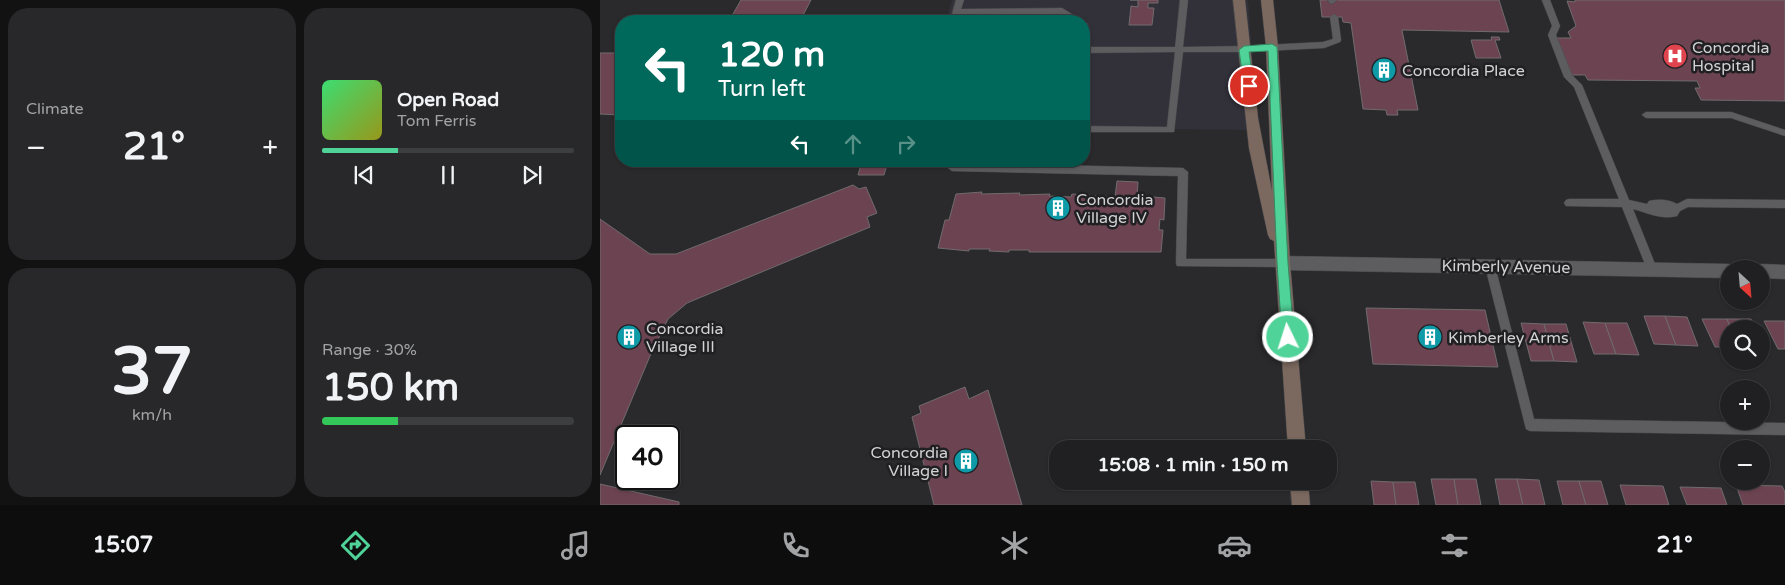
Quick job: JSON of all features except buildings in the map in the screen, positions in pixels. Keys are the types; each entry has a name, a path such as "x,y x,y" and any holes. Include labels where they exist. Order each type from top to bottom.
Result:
{"street":[{"path":"1239,0 1264,196 1282,263"},
{"path":"1267,0 1272,47 1282,263 1296,440"},
{"name":"Kimberly Avenue","path":"1282,263 1720,271"},
{"path":"1770,271 1785,272"},
{"path":"1300,490 1301,505"}],"lane":[{"path":"956,15 960,0"},
{"path":"1090,130 1172,130 1184,0"},
{"path":"1546,0 1556,26 1552,35 1568,77 1578,85 1652,269"},
{"path":"957,12 1062,11 1069,15"},
{"path":"1090,50 1244,50 1324,45 1337,40 1334,17"},
{"path":"1646,115 1731,115 1785,133"},
{"path":"952,167 1184,172 1182,263 1282,263"},
{"path":"1569,203 1624,203 1649,208 1656,213 1674,213 1676,208 1687,203 1785,204"},
{"path":"1490,266 1530,425 1785,429"}],"shaded area":[{"path":"952,0 1248,0 1257,130 1090,128 1090,15 948,15"}],"place":[{"name":"Concordia Hospital","path":"1675,56"},
{"name":"Concordia Place","path":"1384,70"},
{"name":"Concordia Village IV","path":"1058,208"},
{"name":"Concordia Village III","path":"629,337"},
{"name":"Kimberley Arms","path":"1430,337"},
{"name":"Concordia Village I","path":"966,461"}],"route":[{"path":"1249,86 1244,50 1272,47 1282,263 1288,337"}]}
